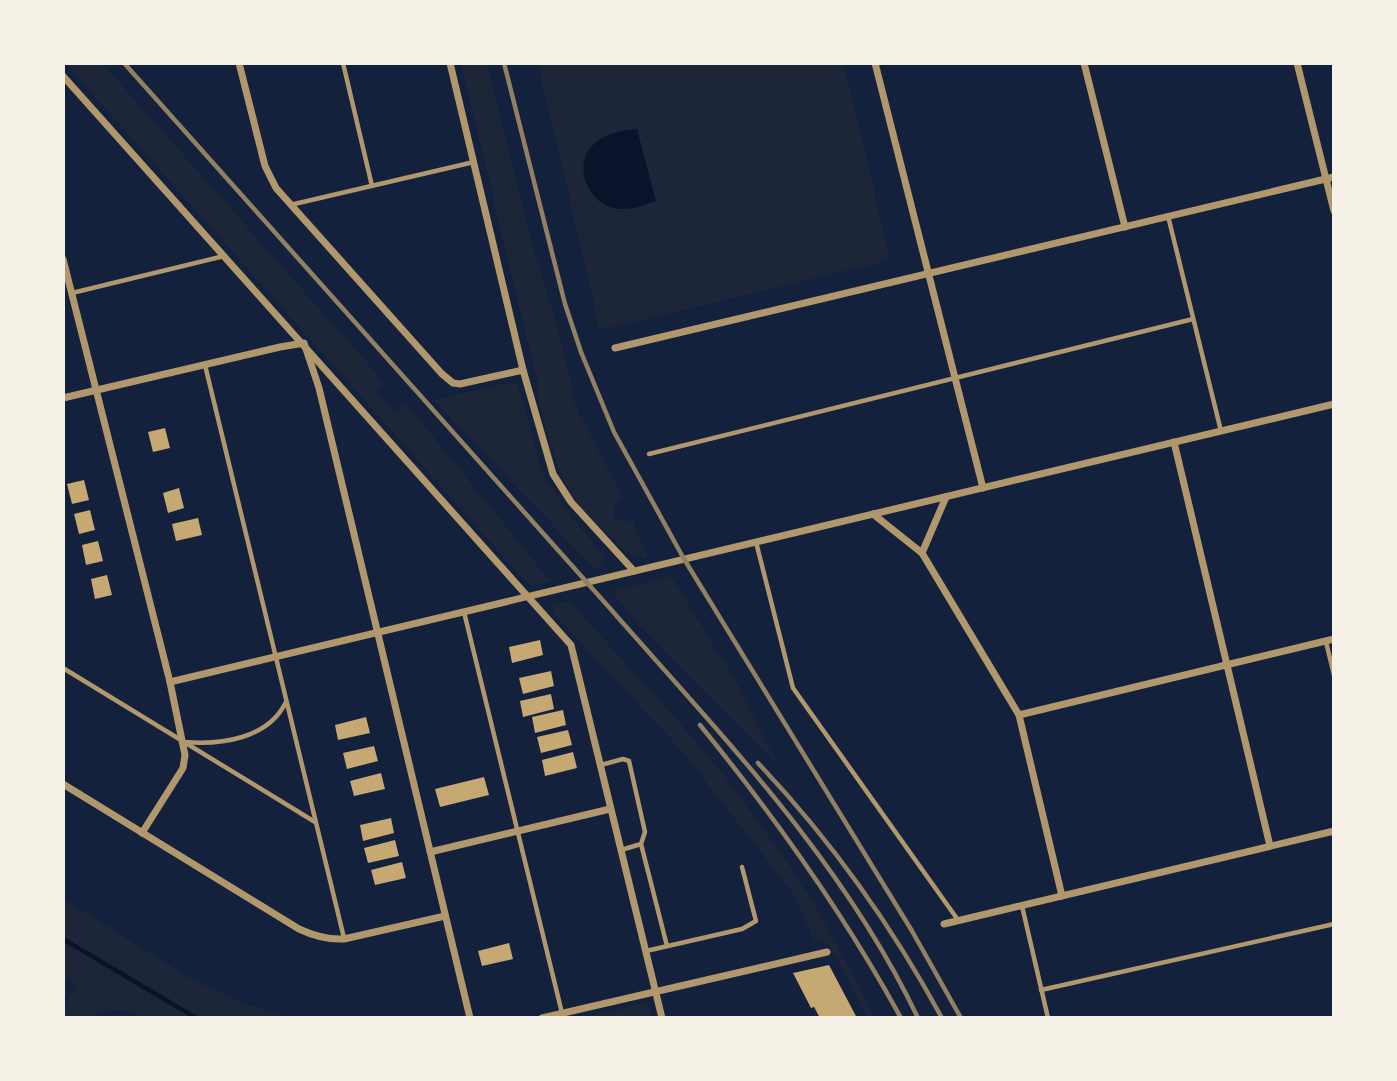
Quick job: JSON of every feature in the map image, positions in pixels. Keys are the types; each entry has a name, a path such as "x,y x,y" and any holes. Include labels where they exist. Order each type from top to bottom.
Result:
{"street":[{"path":"239,63 265,166 275,188 442,374 453,383 466,383 523,370"},
{"path":"450,63 523,370 553,474 570,502 634,571"},
{"path":"875,63 983,488"},
{"path":"1084,63 1125,227"},
{"path":"1297,63 1330,178 1334,211"},
{"path":"63,76 571,645 662,1018"},
{"path":"615,348 1330,178"},
{"path":"63,259 170,682 185,755 183,768 142,833"},
{"path":"63,398 304,343"},
{"path":"304,343 319,388 470,1018"},
{"path":"170,682 1334,404"},
{"path":"1174,442 1270,846"},
{"path":"922,553 946,496"},
{"path":"873,514 922,553 1020,715 1062,896"},
{"path":"1020,715 1330,640"},
{"path":"63,784 299,929 330,940 444,916"},
{"path":"429,852 610,809"},
{"path":"944,924 1334,831"},
{"path":"542,1018 827,951"}],"lane":[{"path":"343,63 372,186"},
{"path":"289,205 474,162"},
{"path":"1168,216 1221,431"},
{"path":"72,293 225,256"},
{"path":"649,454 1193,319"},
{"path":"205,365 344,939"},
{"path":"755,542 793,688 959,921"},
{"path":"464,612 562,1013"},
{"path":"1330,640 1334,675"},
{"path":"63,668 315,822"},
{"path":"183,742 221,742 246,736 274,720 286,701"},
{"path":"600,765 623,759 629,761 645,832 641,844 667,946"},
{"path":"620,850 641,844"},
{"path":"646,951 742,929 756,921 742,867"},
{"path":"1021,906 1048,1018"},
{"path":"1041,990 1334,924"}],"shaded area":[{"path":"65,63 102,63 384,382 376,391 395,412 406,403 550,581 533,586 526,582"},
{"path":"461,63 486,63 529,233 560,337 574,393 572,400 623,498 615,507 613,517 628,522 632,520 648,558 636,557 626,551 587,514 572,495 558,467 536,391 538,384"},
{"path":"538,63 844,63 890,260 600,330"},
{"path":"637,129 656,201 632,208 612,208 593,195 587,185 584,163 587,153 605,136"},
{"path":"511,382 517,384 521,394 541,470 570,516 604,556 603,565 597,569 434,400"},
{"path":"671,576 738,685 778,765 637,623 612,591"},
{"path":"569,601 727,779 818,910 875,1018 868,1018 824,941 815,942 792,892 681,750 553,613 552,605"},
{"path":"63,899 193,980 243,1003 293,1018 142,1018 127,1011 110,1009 91,1018 63,1018 63,1008 77,985 63,976"},
{"path":"647,1002 651,1018 584,1018"}],"building":[{"path":"165,428 170,448 153,452 148,432"},
{"path":"84,480 89,500 72,504 67,484"},
{"path":"179,488 184,508 168,513 163,493"},
{"path":"90,510 95,530 79,534 74,514"},
{"path":"198,518 202,535 176,541 172,524"},
{"path":"98,541 103,561 86,565 82,545"},
{"path":"107,575 112,595 95,599 91,579"},
{"path":"540,640 543,655 512,663 509,647"},
{"path":"551,671 554,686 523,694 519,678"},
{"path":"551,694 554,709 523,717 520,701"},
{"path":"563,710 566,725 535,733 532,717"},
{"path":"366,717 370,733 338,740 335,725"},
{"path":"568,730 572,745 541,753 537,737"},
{"path":"374,746 378,761 347,769 343,753"},
{"path":"573,752 577,768 545,776 542,760"},
{"path":"381,773 385,789 354,796 350,781"},
{"path":"484,777 489,795 440,807 435,789"},
{"path":"391,818 394,833 363,841 360,825"},
{"path":"395,840 399,856 368,863 364,848"},
{"path":"402,862 406,878 375,885 371,870"},
{"path":"509,943 513,959 482,966 478,951"},
{"path":"829,965 857,1018 820,1018 814,1007 811,1008 793,973"}],"waterway":[{"path":"63,939 196,1018"}],"railway":[{"path":"124,63 487,469 777,801 854,905 888,960 918,1018"},
{"path":"504,63 565,304 581,352 614,432 684,559 912,931 961,1018"},
{"path":"700,725 807,867 856,941 901,1018"},
{"path":"758,763 810,822 858,884 902,950 942,1018"}]}
